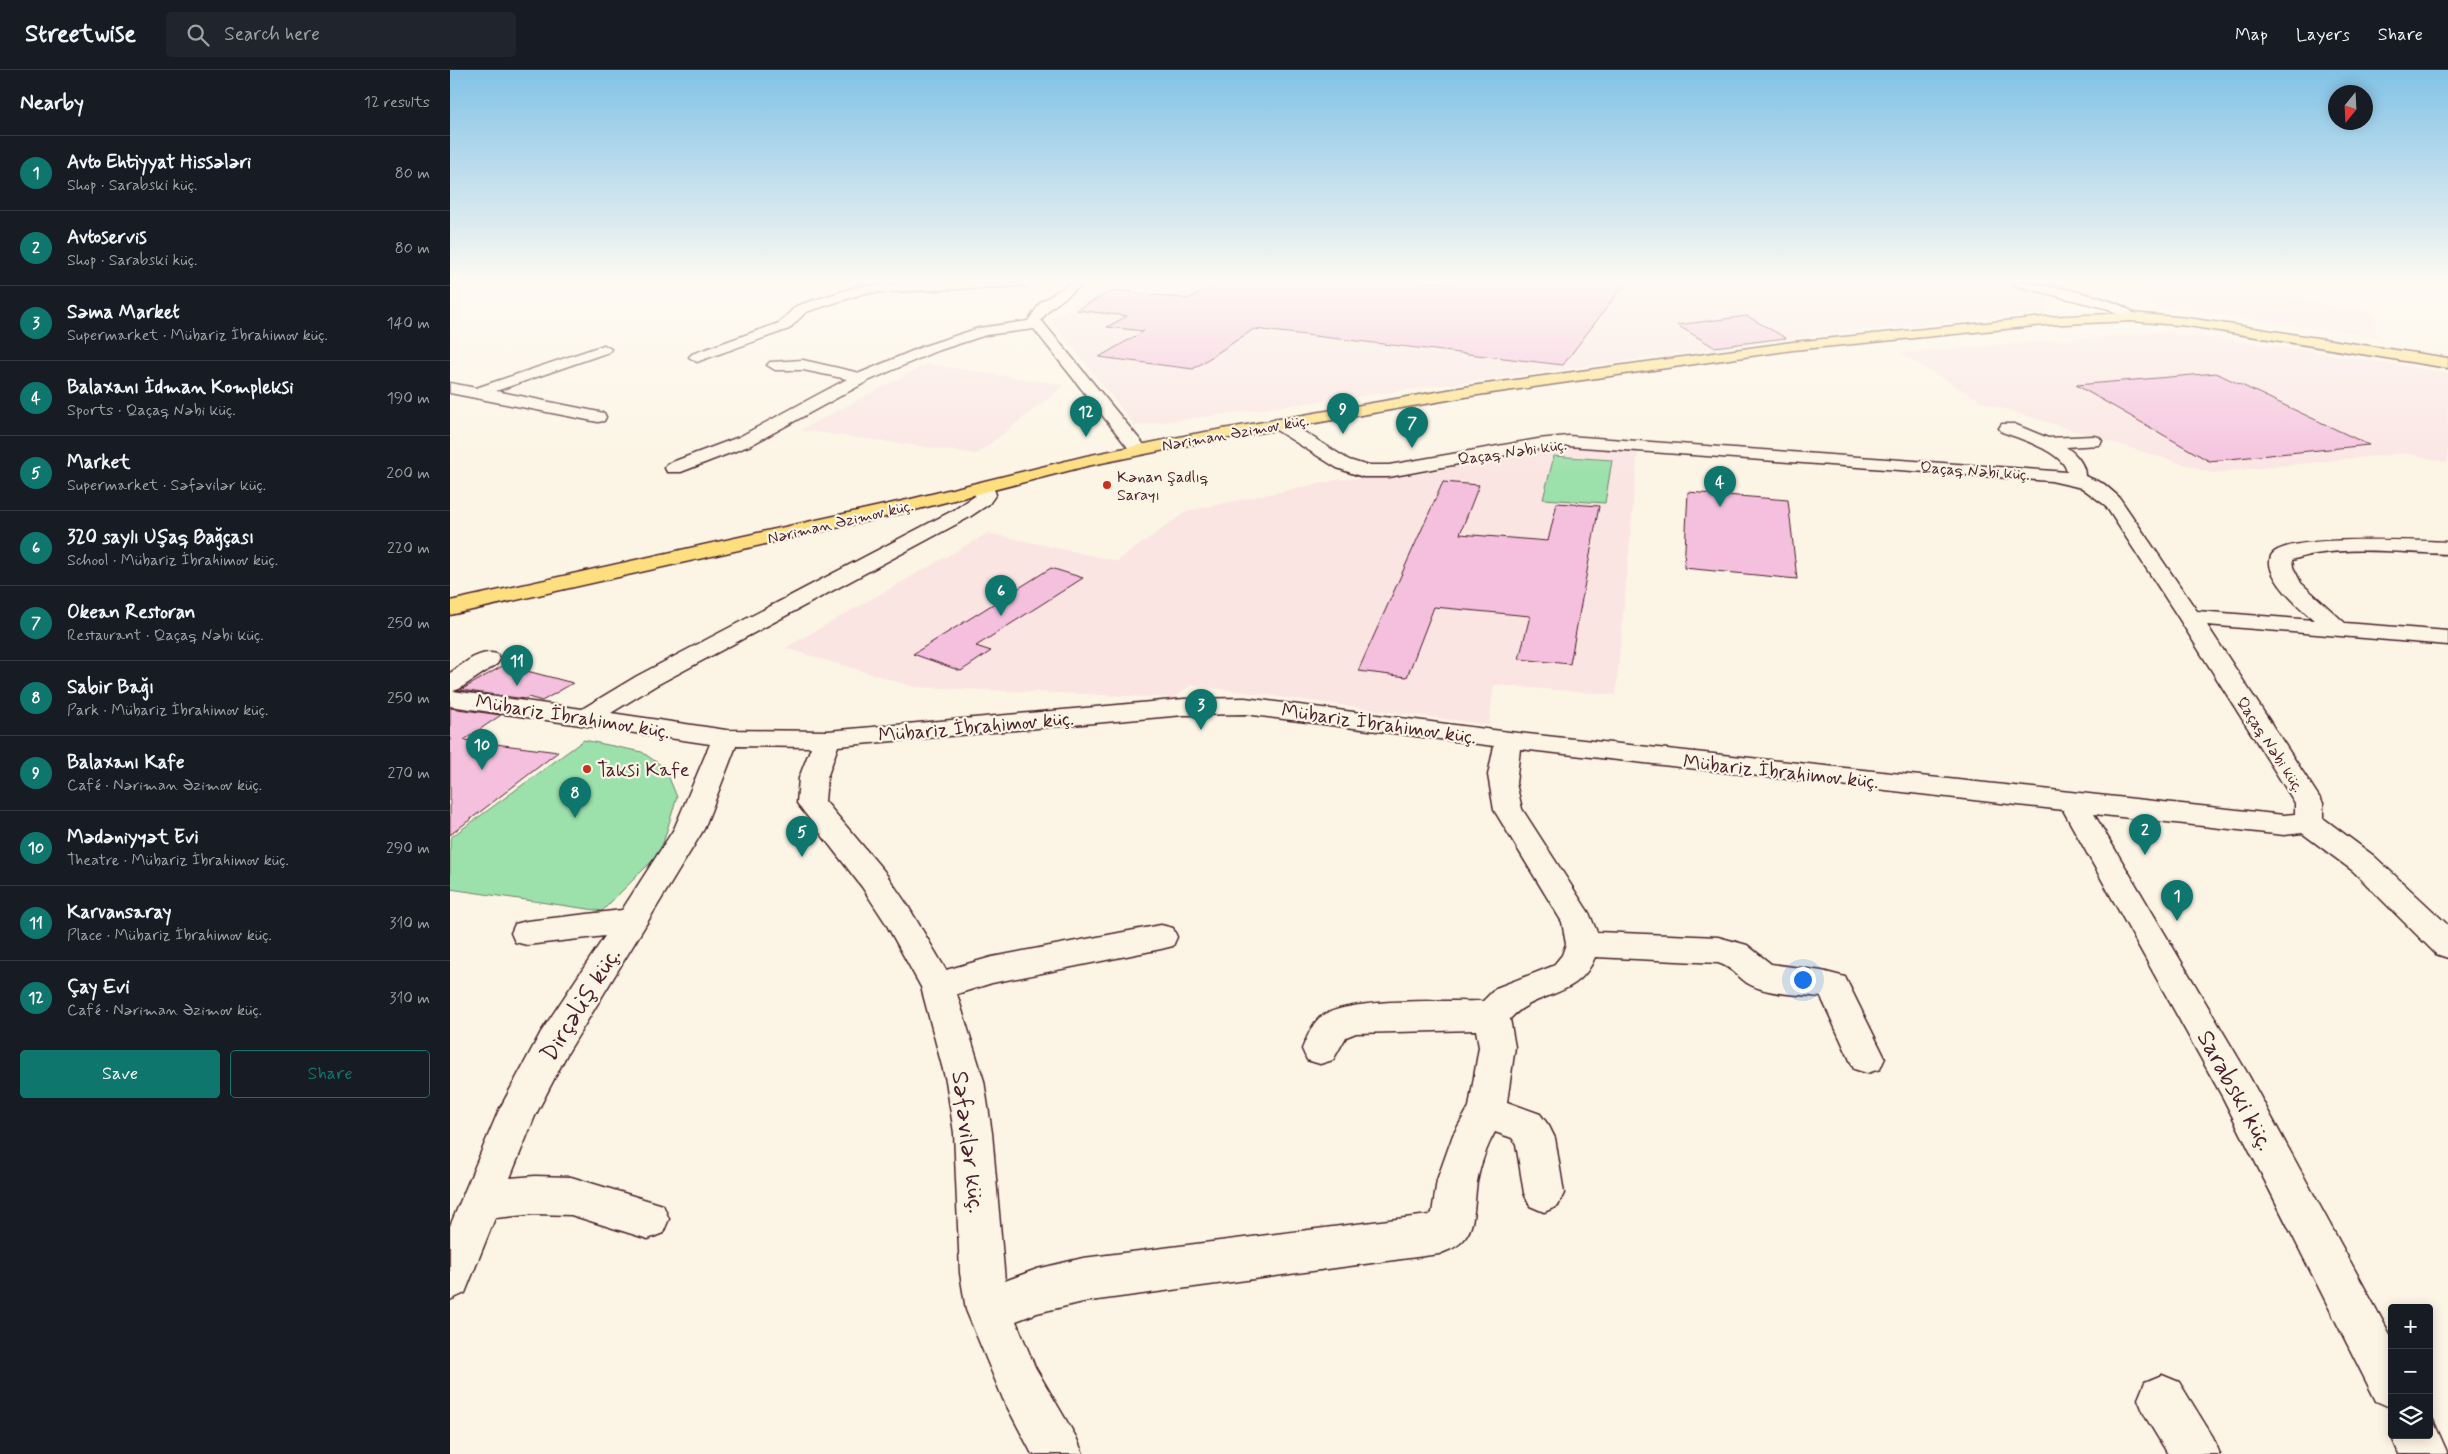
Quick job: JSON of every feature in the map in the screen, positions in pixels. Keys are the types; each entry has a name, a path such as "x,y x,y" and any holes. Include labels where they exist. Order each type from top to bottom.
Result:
{"main road":[{"name":"Nəriman Əzimov küç.","path":"450,608 1139,450 1279,424 1550,379 1789,347"},
{"name":"Nəriman Əzimov küç.","path":"2345,347 2448,363"}],"street":[{"path":"697,357 726,347"},
{"path":"674,468 745,442 862,378 935,347"},
{"path":"1054,347 1139,450"},
{"path":"477,393 604,349"},
{"path":"775,365 803,365 862,378"},
{"path":"450,388 598,417"},
{"name":"Qaçaq Nəbi küç.","path":"1279,424 1343,464 1363,471 1388,471 1538,444 1568,442 2076,479 2101,489 2112,501 2190,617 2309,803 2310,813 2307,822"},
{"path":"2008,428 2045,444 2070,458 2078,471 2076,479"},
{"path":"2045,444 2093,441"},
{"path":"586,718 646,681 961,514 982,500 986,494 984,487"},
{"path":"2339,629 2294,588 2280,566 2281,558 2291,553 2316,548 2448,548"},
{"path":"2190,617 2448,638"},
{"path":"450,684 488,659"},
{"name":"Mübariz İbrahimov küç.","path":"450,698 726,738 757,740 828,739 1226,705 1786,772 2284,825 2307,822"},
{"name":"Dirçəliş küç.","path":"450,1278 517,1112 532,1082 554,1043 689,829 726,738"},
{"name":"Səfəvilər küç.","path":"828,739 813,774 810,789 811,803 873,879 897,914 938,986 965,1081 973,1133 982,1273 988,1310 1019,1384 1059,1454"},
{"path":"1320,1049 1333,1027 1354,1019 1492,1015 1508,998 1565,975 1576,962 1583,944 1578,921 1508,810 1502,790 1501,770 1509,740"},
{"name":"Sarabski küç.","path":"2072,801 2236,1087 2388,1377"},
{"path":"2307,822 2334,838 2352,853 2448,946"},
{"path":"527,934 632,921"},
{"path":"938,986 992,970 1161,937"},
{"path":"1583,944 1718,950 1735,954 1760,974 1833,987 1867,1058"},
{"path":"988,1310 1036,1291 1082,1280 1439,1234 1451,1223 1457,1180 1472,1135 1487,1112 1497,1047 1492,1015"},
{"path":"1487,1112 1526,1126 1531,1132 1535,1138 1544,1194"},
{"path":"482,1200 535,1195 571,1196 648,1219"},
{"path":"2162,1399 2196,1454"},
{"path":"2417,1439 2424,1454"}],"shaded area":[{"path":"1072,347 1732,347 1135,426"},
{"path":"1977,347 2279,347 2448,373 2448,463 2406,453 2212,473 1985,403 1899,353"},
{"path":"927,364 1065,385 977,454 800,430"},
{"path":"1562,446 1638,451 1616,695 1494,685 1489,725 1191,685 1174,698 914,687 785,648 988,533 1117,561 1187,511 1341,479 1402,477"}],"green space":[{"path":"1554,456 1612,460 1605,503 1543,499"},
{"path":"584,740 642,752 665,768 677,797 660,853 602,911 450,889 450,838"}],"building":[{"path":"1117,347 1227,347 1193,369 1099,357"},
{"path":"1405,347 1577,347 1563,365"},
{"path":"2216,373 2369,445 2209,461 2076,385"},
{"path":"1443,482 1479,485 1460,534 1548,541 1557,503 1599,506 1570,664 1519,659 1530,616 1434,607 1407,677 1358,671"},
{"path":"1688,492 1788,500 1797,579 1684,568"},
{"path":"1051,568 1083,578 976,646 991,651 961,671 913,654"},
{"path":"504,665 573,683 542,701 528,697 525,699 461,690"},
{"path":"450,708 501,715 464,740 558,752 450,835"}],"place":[{"name":"Balaxanı Kafe","path":"1343,434"},
{"name":"Çay Evi","path":"1086,437"},
{"name":"Okean Restoran","path":"1412,448"},
{"name":"Kənan Şadlıq Sarayı","path":"1107,485"},
{"name":"Balaxanı İdman Kompleksi","path":"1720,507"},
{"name":"320 saylı Uşaq Bağçası","path":"1001,616"},
{"name":"Karvansaray","path":"517,686"},
{"name":"Səma Market","path":"1201,730"},
{"name":"Taksi Kafe","path":"587,769"},
{"name":"Mədəniyyət Evi","path":"482,770"},
{"name":"Sabir Bağı","path":"575,818"},
{"name":"Avtoservis","path":"2145,855"},
{"name":"Market","path":"802,857"},
{"name":"Avto Ehtiyyat Hissələri","path":"2177,921"}]}
